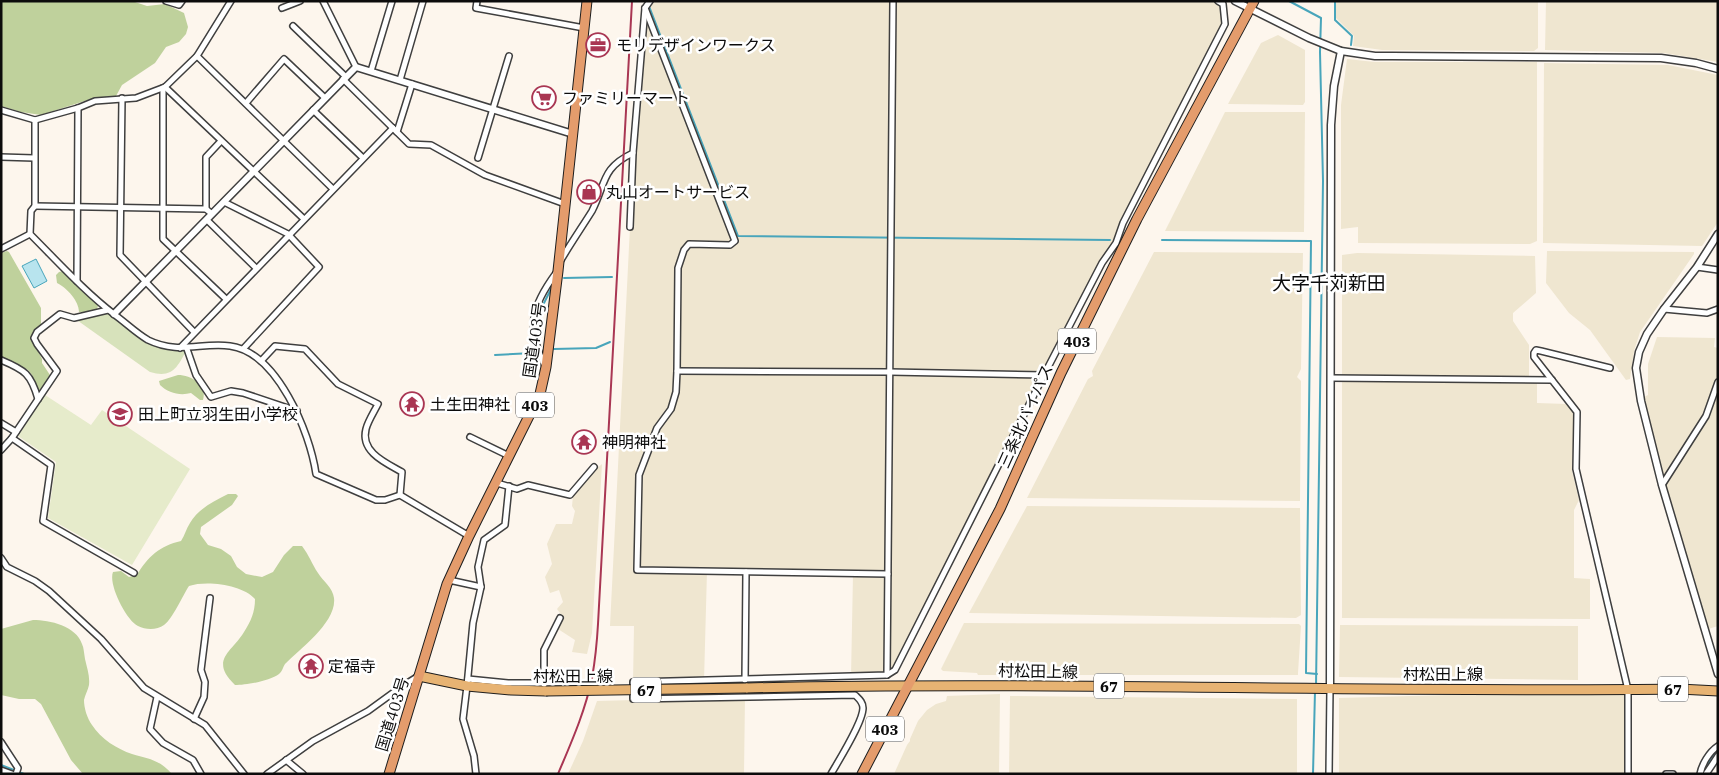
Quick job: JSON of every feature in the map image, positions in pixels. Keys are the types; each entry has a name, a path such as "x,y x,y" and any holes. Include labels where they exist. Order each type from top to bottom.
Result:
{"highway":[{"name":"国道403号","path":"389,774 449,580 540,394 546,367 559,267 586,1"},
{"name":"三条北バイパス","path":"909,685 1000,509 1061,373 1137,219 1252,5"},
{"name":"403","path":"862,774 909,685"}],"main road":[{"name":"村松田上線","path":"419,676 511,690 745,684 1718,691"}],"street":[{"path":"166,1 178,5 182,1"},
{"path":"1,110 34,120 78,108 95,101 136,98 164,88 197,56 232,1"},
{"path":"282,8 300,1"},
{"path":"323,1 356,67 573,134"},
{"path":"371,72 392,1"},
{"path":"400,80 423,1"},
{"path":"477,1 476,8 584,28"},
{"path":"630,227 633,154 645,8 650,1"},
{"path":"888,676 893,1"},
{"path":"831,774 857,726 863,709 861,700 855,695 633,699 633,682 745,684 888,676 895,670 1044,375 1102,263 1116,243 1123,223 1225,24 1223,4 1218,1"},
{"path":"1235,1 1252,5 1309,38 1341,51 1383,56 1661,58 1718,68"},
{"path":"645,8 735,241 730,245 689,244 684,250 678,268 676,392 671,409 657,428 639,475 637,570 888,574"},
{"path":"293,26 409,144 431,145 485,175 565,204"},
{"path":"1329,774 1325,689 1332,378 1330,125 1334,86 1341,51"},
{"path":"197,56 333,189"},
{"path":"478,158 509,56"},
{"path":"246,103 284,59 325,98"},
{"path":"114,314 356,67"},
{"path":"180,348 288,234 363,158 395,130 412,84"},
{"path":"164,88 304,219"},
{"path":"164,88 163,239 226,299"},
{"path":"122,98 120,255 194,332"},
{"path":"77,282 78,108"},
{"path":"313,110 363,158"},
{"path":"34,120 35,206 31,211 30,234 77,282 108,310 148,339 162,345 187,349 228,346 244,348 261,361 287,392 297,411 314,455 316,474 376,500 385,500 400,495 469,536"},
{"path":"206,209 206,157 221,142"},
{"path":"546,367 536,346 533,316 546,288 593,209 605,176 616,163 633,154"},
{"path":"1,157 34,158"},
{"path":"224,202 288,234 319,268 244,348"},
{"path":"35,206 206,209 212,214"},
{"path":"207,220 256,268"},
{"path":"1,249 30,234"},
{"path":"1718,234 1697,267 1647,334 1639,352 1636,368 1640,400 1662,485 1718,674"},
{"path":"1697,267 1718,270"},
{"path":"1664,309 1707,313 1718,310"},
{"path":"1,450 12,438 57,371 37,344 34,338 37,332 60,314 74,318 108,310"},
{"path":"261,361 275,346 305,349 338,384 378,404 366,430 368,448 374,455 402,472 400,495"},
{"path":"187,349 196,375 211,397 232,391 297,411"},
{"path":"1610,368 1536,350 1534,353 1534,357 1577,412 1576,469 1628,690 1628,774"},
{"path":"1,360 22,369 29,376 38,399"},
{"path":"677,371 1044,375"},
{"path":"1332,378 1552,380"},
{"path":"1662,485 1706,416 1718,382"},
{"path":"1,423 16,432"},
{"path":"470,437 509,456"},
{"path":"12,438 51,465 43,521 134,573"},
{"path":"497,483 517,489 528,485 570,494 594,466"},
{"path":"476,774 474,756 462,719 468,682 473,623 481,587 478,567 484,540 505,525 509,486"},
{"path":"1,558 4,568 35,581 49,591 101,639 138,682 156,697 205,725 244,774"},
{"path":"745,684 746,572"},
{"path":"449,580 481,587"},
{"path":"194,719 204,697 205,682 201,670 210,598"},
{"path":"560,618 544,650 545,688 580,683"},
{"path":"267,774 313,741 368,711 419,676"},
{"path":"156,697 150,729 162,744 193,760 201,774"},
{"path":"1,742 18,768 16,774"},
{"path":"1700,774 1700,769 1718,746"},
{"path":"1706,774 1718,756"},
{"path":"286,760 303,774"},
{"path":"1,770 12,774"},
{"path":"1666,774 1673,774"}],"shaded area":[{"path":"650,1 1218,1 1223,4 1225,24 1123,223 1116,243 1102,263 895,670 887,675 851,677 853,574 707,571 704,681 633,682 634,626 610,626 630,227 645,8"},
{"path":"1336,1 1538,1 1538,48 1534,51 1382,50 1353,46 1354,36 1336,18"},
{"path":"1546,1 1718,1 1718,62 1664,53 1545,50"},
{"path":"1278,35 1305,50 1305,102 1303,105 1228,104 1261,43"},
{"path":"1347,59 1375,62 1537,62 1537,241 1530,244 1358,243 1358,227 1341,229 1341,105"},
{"path":"1544,63 1668,65 1718,75 1718,222 1702,246 1543,243"},
{"path":"1225,112 1305,112 1304,232 1165,231"},
{"path":"1547,251 1694,252 1640,332 1634,351 1630,379 1626,380 1590,330 1569,313 1546,283"},
{"path":"1154,252 1303,253 1301,369 1297,377 1301,381 1300,501 1027,498 1088,379 1093,376 1092,371"},
{"path":"1357,253 1535,256 1536,293 1513,313 1513,321 1529,345 1529,378 1537,383 1537,403 1567,404 1575,412 1572,471 1579,500 1574,510 1574,578 1590,579 1590,619 1342,618 1342,255"},
{"path":"1657,337 1715,338 1714,347 1718,348 1718,626 1705,630 1662,485 1644,397 1648,395 1648,364"},
{"path":"602,464 592,633 587,654 572,652 575,640 558,629 563,617 557,609 563,602 559,590 550,593 545,577 552,564 547,544 556,524 572,524 575,511 572,506 573,496 585,479"},
{"path":"1027,506 1300,508 1301,615 1296,618 969,613"},
{"path":"964,623 1299,624 1301,626 1298,675 978,675 977,673 943,671 941,669"},
{"path":"1340,625 1578,626 1578,680 1339,677"},
{"path":"1628,690 1628,774 1339,774 1339,698"},
{"path":"1000,694 999,774 894,774 918,721 927,710 936,704 946,701 947,696"},
{"path":"1010,696 1297,699 1297,774 1009,774"},
{"path":"745,697 744,774 568,774 583,741 597,701"}],"green space":[{"path":"1,1 132,1 147,6 165,4 184,13 188,27 186,34 179,42 166,47 155,63 122,85 116,96 94,98 41,115 1,106"},
{"path":"7,251 41,308 41,325 32,334 32,339 42,359 42,363 50,375 39,392 28,370 1,356 1,253"},
{"path":"63,271 96,302 97,309 88,313 79,312 72,295 57,283 56,275"},
{"path":"108,310 148,339 187,349 181,361 174,369 164,374 150,372 74,318"},
{"path":"178,375 193,379 201,385 204,395 203,400 200,400 191,393 178,394 170,392 160,385 159,381"},
{"path":"45,395 91,425 102,410 190,469 132,565 48,518 56,462 18,436"},
{"path":"228,494 236,494 238,496 232,505 201,527 200,534 208,545 221,549 231,556 237,567 246,574 262,577 273,572 284,555 293,546 302,546 318,573 330,588 334,598 330,616 324,625 285,664 280,673 264,681 240,685 235,685 227,676 223,663 229,651 249,624 255,599 242,590 224,585 197,584 189,586 167,622 158,628 148,629 138,626 128,617 119,601 112,578 113,572 121,571 129,577 137,575 155,553 181,541 193,518 212,503"},
{"path":"33,620 62,625 79,638 83,647 89,678 89,685 84,700 86,713 96,730 115,746 126,752 158,762 172,774 83,774 71,760 41,704 35,699 19,699 1,695 1,629"}],"water":[{"path":"36,259 47,281 34,288 22,266"}],"waterway":[{"path":"647,1 738,236 1110,240"},
{"path":"1289,1 1321,18 1323,181 1316,686"},
{"path":"1335,1 1335,20 1352,36 1351,45"},
{"path":"1162,240 1311,241 1306,673 1317,674"},
{"path":"564,278 612,277"},
{"path":"542,307 551,289"},
{"path":"554,349 596,348 610,342"},
{"path":"495,355 533,353"},
{"path":"1313,774 1315,691"},
{"path":"1703,773 1718,750"},
{"path":"1,765 24,774"}],"railway":[{"path":"558,774 586,703 592,678 596,645 632,1"}],"place":[{"name":"モリデザインワークス","path":"598,45"},
{"name":"ファミリーマート","path":"544,98"},
{"name":"丸山オートサービス","path":"589,192"},
{"name":"土生田神社","path":"412,404"},
{"name":"田上町立羽生田小学校","path":"120,414"},
{"name":"神明神社","path":"584,442"},
{"name":"定福寺","path":"311,666"}],"district":[{"name":"大字千苅新田","path":"1329,283"}]}
